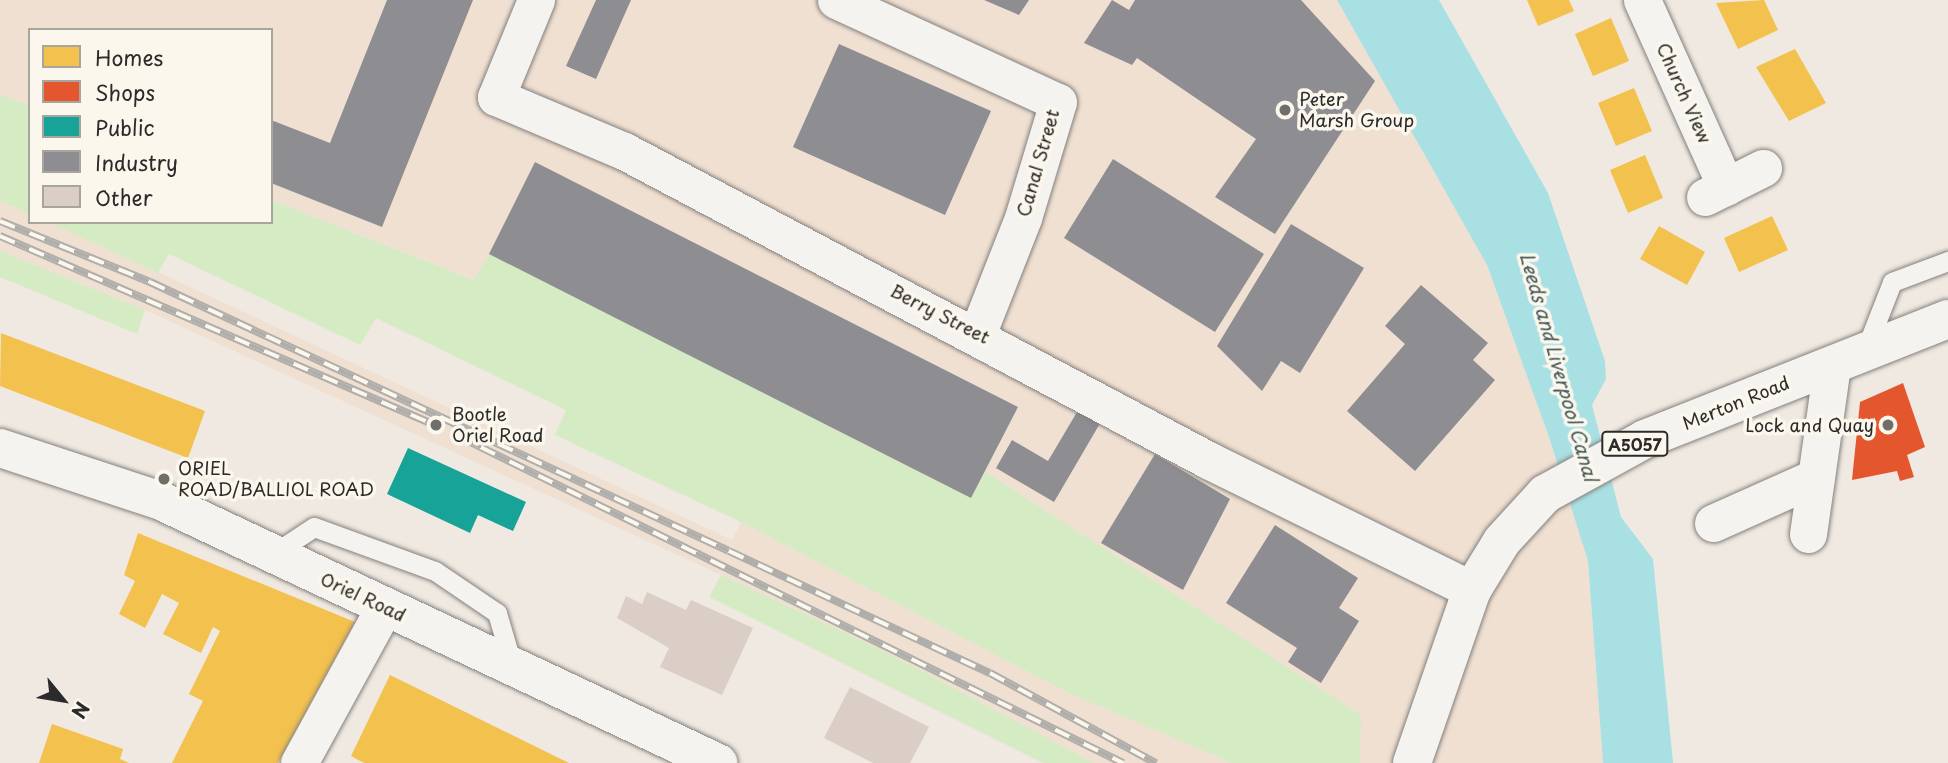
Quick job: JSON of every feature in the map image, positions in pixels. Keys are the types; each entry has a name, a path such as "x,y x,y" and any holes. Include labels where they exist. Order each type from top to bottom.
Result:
{"main road":[{"name":"Merton Road","path":"1412,763 1472,590 1502,541 1545,494 1593,463 1948,319"},
{"name":"Oriel Road","path":"0,448 161,501 718,763"}],"street":[{"name":"Berry Street","path":"536,0 496,97 624,151 978,332 1210,461 1472,590"},
{"name":"Canal Street","path":"836,0 1058,102 1023,218 978,332"},
{"name":"Church View","path":"1642,0 1715,192 1763,168"},
{"path":"1808,534 1816,477 1848,359"},
{"path":"1713,523 1816,477"},
{"path":"299,763 384,608"}],"lane":[{"path":"1848,359 1892,282 1948,261"},
{"path":"273,554 314,527 435,571 497,613 512,667"}],"shaded area":[{"path":"0,0 1337,0 1487,265 1549,437 1588,561 1603,763 1360,763 1360,715 986,472 971,498 475,280 273,201 273,28 28,28 28,105 0,94"},
{"path":"0,201 28,213 28,224 53,224 96,243 732,540 741,522 1069,693 1232,763 1094,763 886,652 145,310 0,251"}],"green space":[{"path":"0,94 28,105 28,213 0,201"},
{"path":"273,201 474,280 489,254 971,498 986,472 1361,715 1360,763 1232,763 1069,693 741,522 555,435 566,410 376,318 360,345 169,254 158,273 53,224 273,224"},
{"path":"0,251 145,310 137,334 0,277"},
{"path":"721,575 886,652 1094,763 1043,763 709,597"}],"water":[{"name":"Leeds and Liverpool Canal","path":"1337,0 1439,0 1548,193 1605,361 1606,379 1592,405 1621,517 1653,559 1673,763 1603,763 1588,561 1549,437 1487,265"}],"building: Homes":[{"path":"1527,0 1569,0 1574,11 1538,26"},
{"path":"1764,0 1778,30 1738,49 1716,3"},
{"path":"1611,18 1629,61 1593,76 1575,34"},
{"path":"1795,49 1826,103 1789,121 1756,67"},
{"path":"1634,88 1652,131 1616,146 1598,103"},
{"path":"1645,155 1663,198 1628,213 1610,170"},
{"path":"1772,216 1788,250 1739,272 1724,238"},
{"path":"1659,226 1705,252 1687,285 1640,259"},
{"path":"1,333 205,411 188,458 0,386"},
{"path":"138,533 355,622 278,763 172,763 203,701 189,694 220,631 213,627 201,653 163,634 179,603 162,594 145,628 119,614 135,581 124,575"},
{"path":"390,675 569,763 364,763 351,756"},
{"path":"52,724 123,749 120,759 129,763 39,763"}],"building: Shops":[{"name":"Lock and Quay","path":"1903,383 1925,447 1907,455 1914,477 1900,481 1897,471 1852,480 1860,402"}],"building: Public":[{"name":"Bootle Oriel Road","path":"408,448 526,502 513,531 478,515 470,533 387,494"}],"building: Industry":[{"path":"387,0 473,0 382,227 273,184 273,121 330,143"},
{"path":"596,0 631,0 596,79 566,66"},
{"path":"984,0 1029,0 1019,15"},
{"name":"Peter Marsh Group","path":"1112,0 1129,10 1135,0 1301,0 1375,81 1275,234 1215,197 1256,139 1137,58 1132,65 1084,43"},
{"path":"839,44 991,111 945,215 793,147"},
{"path":"1113,159 1264,254 1215,332 1064,238"},
{"path":"535,162 1018,407 971,498 489,254"},
{"path":"1291,224 1364,268 1300,373 1281,361 1262,391 1217,346"},
{"path":"1421,285 1488,343 1473,360 1495,380 1415,471 1347,411 1405,344 1385,326"},
{"path":"1080,407 1102,420 1054,502 996,468 1012,440 1048,461"},
{"path":"1155,454 1230,499 1183,590 1101,543"},
{"path":"1275,525 1358,578 1339,608 1359,621 1321,683 1288,662 1297,648 1226,603"}],"building: Other":[{"path":"647,592 686,610 691,600 753,628 722,695 660,667 669,648 617,618 626,596 642,604"},
{"path":"850,687 929,727 910,763 873,763 824,738"}],"railway":[{"path":"0,221 150,282 990,673 1156,763"},
{"path":"0,236 430,423"},
{"path":"452,433 1123,763"}],"place":[{"name":"Peter Marsh Group","path":"1285,110"},
{"name":"Bootle Oriel Road","path":"436,425"},
{"name":"Lock and Quay","path":"1888,425"},
{"name":"ORIEL ROAD/BALLIOL ROAD","path":"164,479"}]}
